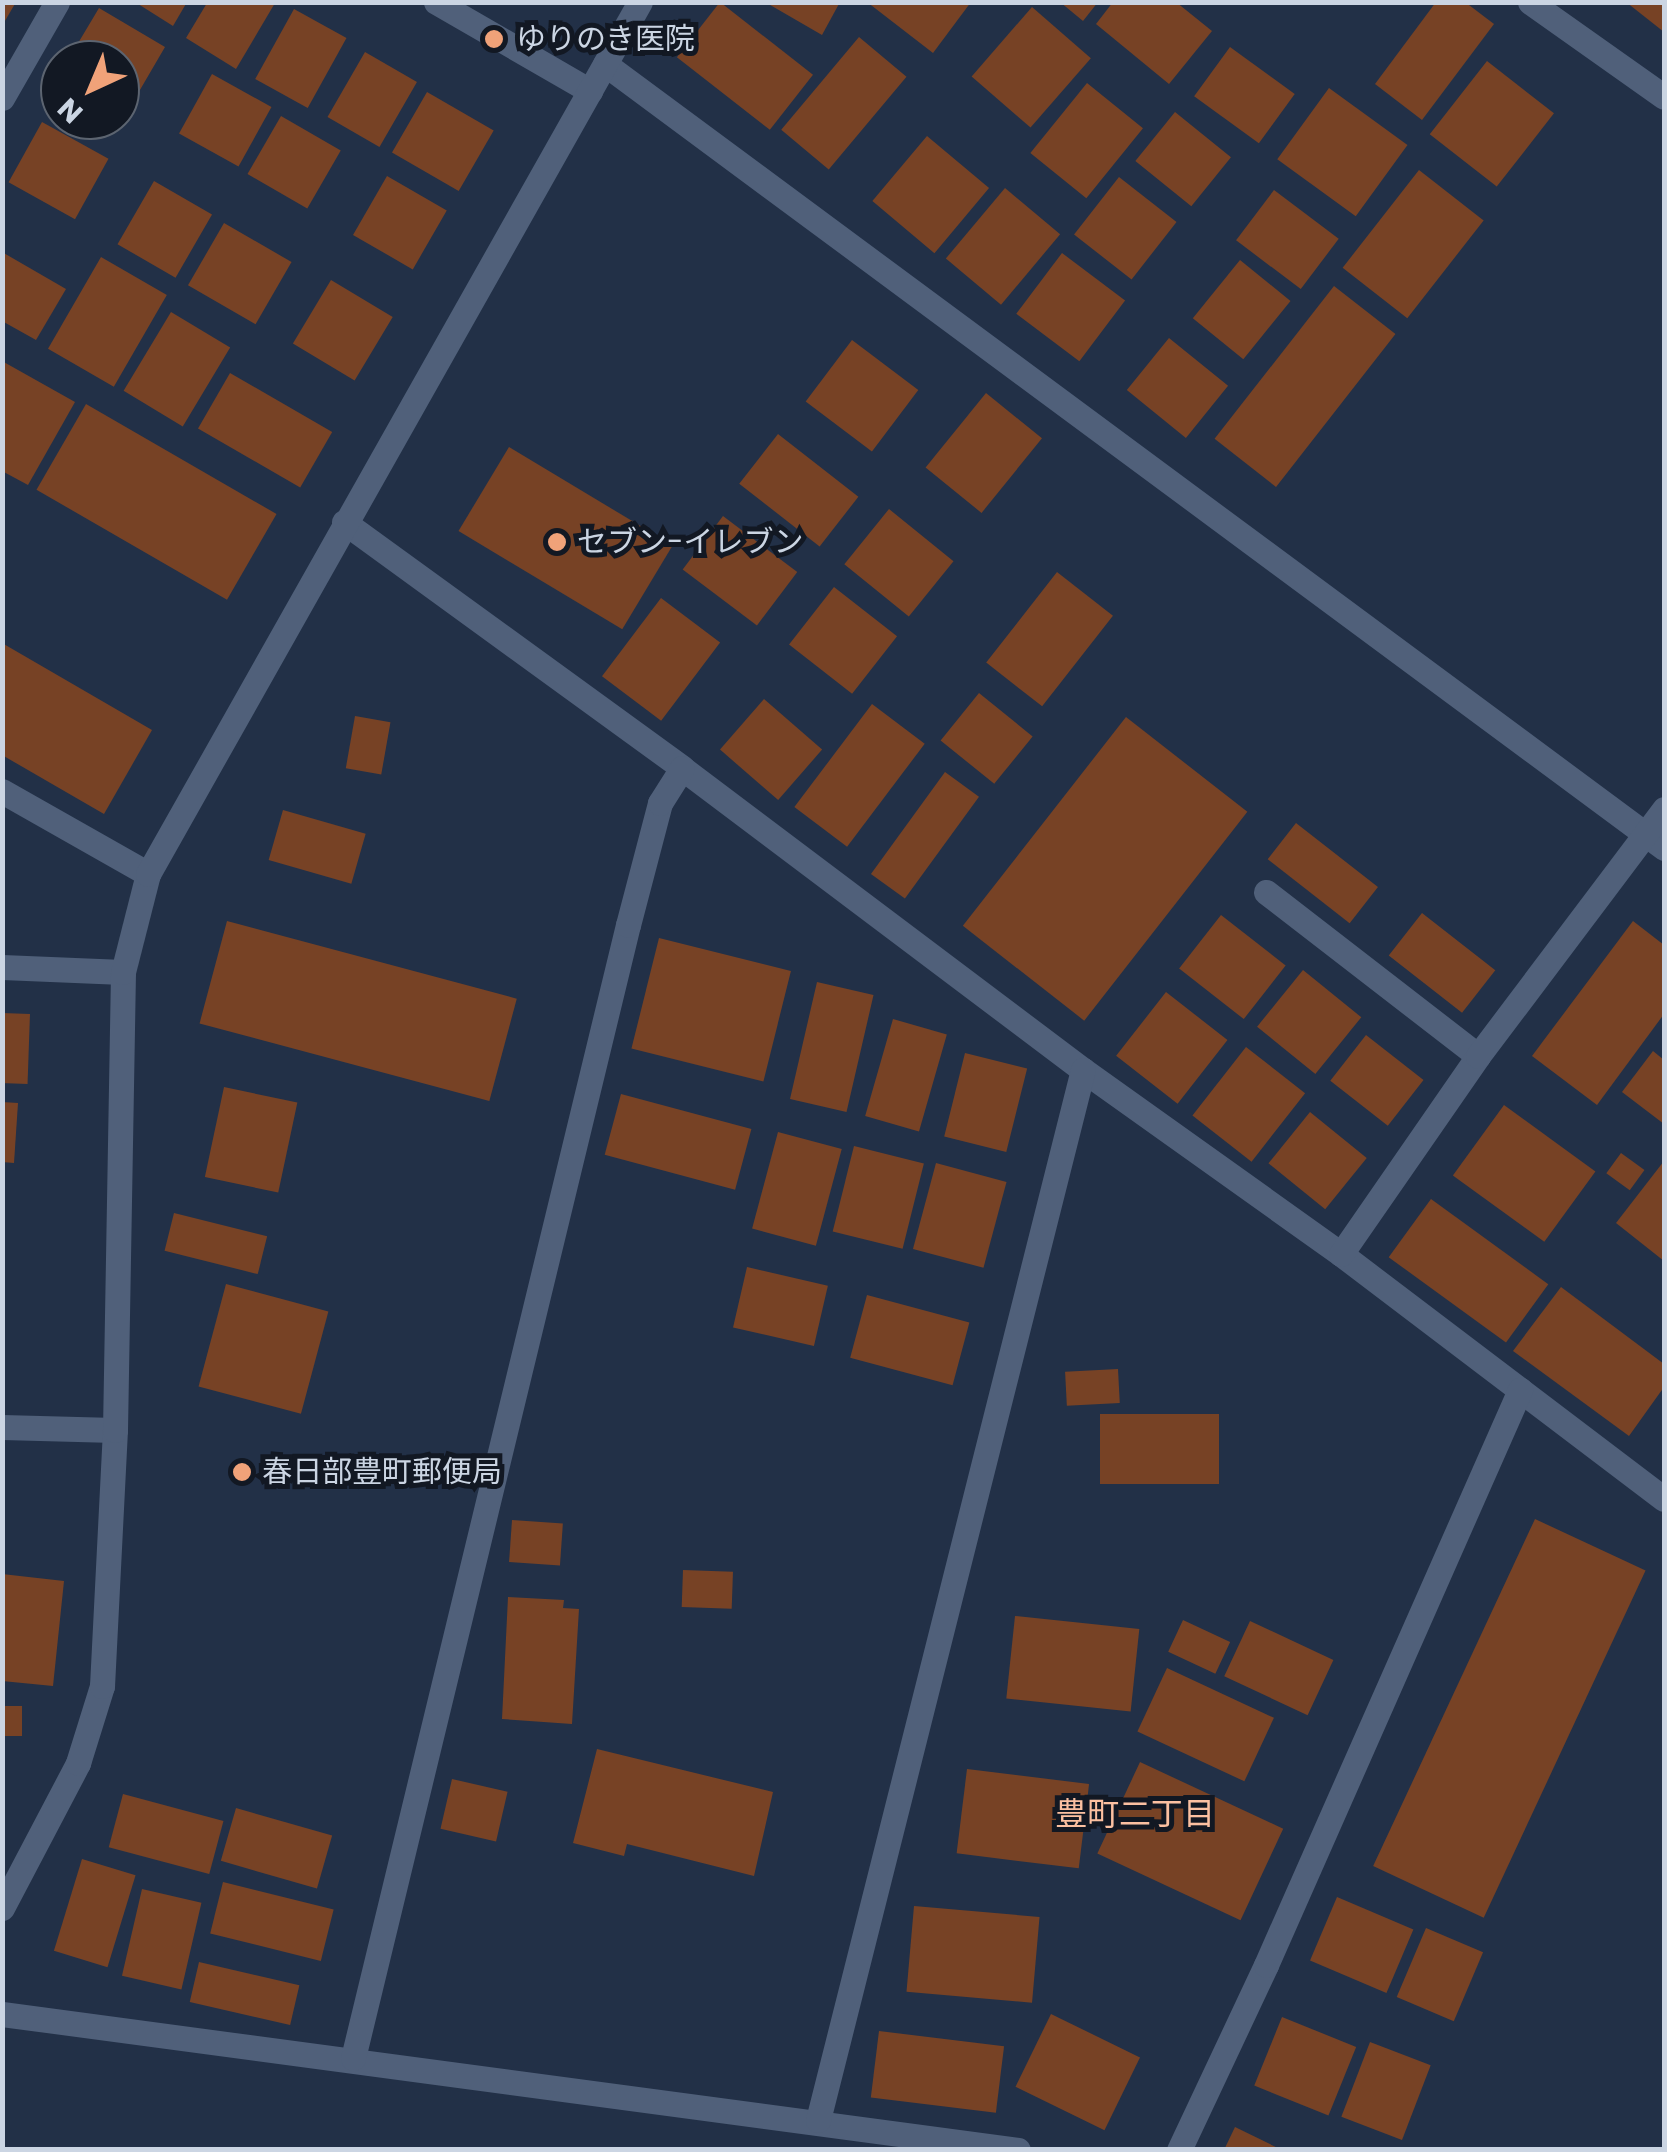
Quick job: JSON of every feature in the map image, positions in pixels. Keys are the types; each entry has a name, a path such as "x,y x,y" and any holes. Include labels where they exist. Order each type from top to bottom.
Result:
{"street":[{"path":"2,98 57,2"},
{"path":"436,2 590,90"},
{"path":"2,1908 78,1763 102,1686 114,1430 123,972 148,874 640,2"},
{"path":"1530,2 1664,98"},
{"path":"604,64 1655,841"},
{"path":"344,522 682,768 1083,1070 1341,1254 1664,1499"},
{"path":"353,2058 628,925 660,802 682,768"},
{"path":"2,791 148,874"},
{"path":"1341,1254 1478,1056 1655,841 1664,809"},
{"path":"1266,892 1478,1056"},
{"path":"2,967 123,972"},
{"path":"818,2120 1083,1070"},
{"path":"1178,2150 1274,1947 1520,1390"},
{"path":"2,1427 114,1430"},
{"path":"2,2014 818,2120 1018,2150"}],"building":[{"path":"2,2 16,2 2,26"},
{"path":"135,2 187,2 173,26"},
{"path":"720,2 813,75 770,130 677,57"},
{"path":"765,2 840,2 822,35"},
{"path":"867,2 971,2 933,53"},
{"path":"1060,2 1098,2 1083,21"},
{"path":"1113,2 1176,2 1212,31 1169,84 1096,24"},
{"path":"1436,2 1465,2 1494,24 1422,120 1375,84"},
{"path":"1626,2 1664,2 1664,32"},
{"path":"207,3 275,3 236,69 186,38"},
{"path":"1032,7 1091,58 1031,128 972,76"},
{"path":"99,8 165,47 140,90 140,40 80,40"},
{"path":"294,9 346,38 308,108 255,79"},
{"path":"859,37 906,77 829,170 781,130"},
{"path":"1230,47 1295,94 1259,143 1194,96"},
{"path":"365,52 417,82 379,147 328,117"},
{"path":"1487,61 1554,113 1497,187 1430,134"},
{"path":"212,74 271,107 239,166 179,133"},
{"path":"1087,83 1143,128 1086,198 1030,153"},
{"path":"1329,88 1407,145 1356,216 1277,159"},
{"path":"427,92 494,130 459,191 392,153"},
{"path":"1175,112 1231,157 1191,206 1135,161"},
{"path":"281,116 341,150 307,209 248,174"},
{"path":"40,126 40,140 74,140 108,159 75,219 9,182"},
{"path":"927,136 989,188 934,253 872,201"},
{"path":"1419,170 1484,220 1407,318 1343,268"},
{"path":"387,176 447,210 413,269 353,235"},
{"path":"1119,177 1177,222 1132,279 1074,235"},
{"path":"154,181 212,214 176,278 118,244"},
{"path":"1005,188 1060,234 1001,305 946,258"},
{"path":"1274,190 1339,239 1301,289 1236,240"},
{"path":"224,223 292,262 256,324 188,285"},
{"path":"2,252 66,289 36,340 2,321"},
{"path":"1062,253 1125,301 1079,361 1016,314"},
{"path":"101,257 167,295 114,387 48,349"},
{"path":"1240,260 1291,301 1243,359 1193,318"},
{"path":"331,280 393,317 355,381 293,343"},
{"path":"1334,286 1395,334 1276,487 1215,439"},
{"path":"171,312 230,348 183,426 124,391"},
{"path":"1169,338 1228,386 1186,438 1127,390"},
{"path":"852,340 918,390 872,451 806,401"},
{"path":"2,361 75,402 28,485 2,471"},
{"path":"230,373 332,432 300,487 198,428"},
{"path":"986,393 1042,438 982,513 926,468"},
{"path":"86,404 277,514 227,600 36,490"},
{"path":"778,434 858,497 820,546 739,484"},
{"path":"509,447 673,545 622,629 459,531"},
{"path":"889,509 954,561 909,616 844,564"},
{"path":"723,516 797,572 757,625 683,570"},
{"path":"1057,572 1113,616 1042,706 986,663"},
{"path":"834,587 897,636 852,694 789,645"},
{"path":"661,598 720,643 661,721 602,676"},
{"path":"2,643 152,730 104,814 2,755"},
{"path":"979,693 1033,736 994,784 941,740"},
{"path":"764,699 822,750 778,800 720,750"},
{"path":"872,704 925,744 847,847 794,807"},
{"path":"355,716 390,722 381,774 346,768"},
{"path":"1126,717 1247,812 1084,1021 963,926"},
{"path":"945,772 979,797 905,899 871,874"},
{"path":"283,810 366,834 351,884 269,860"},
{"path":"1296,823 1378,887 1350,923 1268,859"},
{"path":"1422,913 1495,970 1462,1013 1389,956"},
{"path":"1221,915 1286,965 1244,1019 1179,969"},
{"path":"227,921 517,999 489,1101 200,1023"},
{"path":"1633,921 1664,945 1664,1014 1597,1105 1532,1056"},
{"path":"659,938 791,971 763,1082 631,1049"},
{"path":"1303,970 1361,1017 1315,1074 1257,1027"},
{"path":"817,982 874,995 847,1112 790,1099"},
{"path":"1166,992 1227,1040 1178,1104 1116,1056"},
{"path":"2,1013 30,1014 28,1084 2,1083"},
{"path":"893,1019 947,1034 919,1132 865,1116"},
{"path":"1366,1035 1424,1080 1388,1126 1330,1081"},
{"path":"1246,1047 1305,1093 1252,1162 1192,1116"},
{"path":"1653,1051 1664,1060 1664,1124 1622,1092"},
{"path":"965,1053 1027,1068 1006,1152 944,1136"},
{"path":"224,1087 297,1103 278,1193 205,1177"},
{"path":"621,1094 751,1129 735,1190 605,1155"},
{"path":"2,1102 18,1103 14,1163 2,1162"},
{"path":"1504,1105 1595,1171 1544,1242 1453,1175"},
{"path":"1310,1112 1367,1158 1325,1209 1268,1163"},
{"path":"778,1132 842,1149 816,1246 752,1229"},
{"path":"854,1146 924,1163 903,1249 833,1231"},
{"path":"1621,1153 1644,1170 1630,1190 1606,1173"},
{"path":"1664,1161 1664,1261 1616,1223"},
{"path":"936,1163 1007,1182 983,1268 913,1249"},
{"path":"1431,1199 1548,1284 1506,1342 1389,1257"},
{"path":"174,1213 267,1236 258,1274 165,1251"},
{"path":"747,1267 828,1286 814,1346 733,1327"},
{"path":"226,1284 328,1311 301,1414 199,1386"},
{"path":"1561,1287 1664,1364 1664,1387 1629,1436 1513,1351"},
{"path":"867,1295 969,1322 953,1385 850,1358"},
{"path":"1118,1369 1120,1403 1067,1406 1065,1372"},
{"path":"1100,1414 1219,1414 1219,1484 1100,1484"},
{"path":"1535,1519 1646,1571 1484,1918 1373,1866"},
{"path":"512,1520 563,1524 560,1565 509,1562"},
{"path":"683,1570 733,1572 732,1609 682,1607"},
{"path":"2,1574 64,1581 53,1686 2,1681"},
{"path":"508,1597 564,1600 563,1608 579,1609 572,1724 502,1719"},
{"path":"1015,1616 1139,1629 1131,1712 1006,1699"},
{"path":"1183,1620 1230,1642 1215,1674 1168,1652"},
{"path":"1250,1621 1333,1660 1308,1715 1224,1676"},
{"path":"1167,1668 1274,1718 1244,1781 1137,1731"},
{"path":"2,1706 22,1706 22,1736 2,1736"},
{"path":"597,1749 773,1792 754,1876 627,1844 624,1856 573,1843"},
{"path":"1140,1762 1283,1829 1241,1920 1097,1854"},
{"path":"967,1769 1089,1784 1079,1868 957,1853"},
{"path":"452,1779 508,1792 496,1842 441,1829"},
{"path":"123,1794 223,1821 209,1874 109,1847"},
{"path":"236,1808 332,1836 317,1888 221,1861"},
{"path":"82,1859 136,1875 107,1967 54,1951"},
{"path":"223,1882 334,1910 321,1961 210,1933"},
{"path":"142,1889 201,1903 181,1989 122,1976"},
{"path":"1337,1897 1413,1929 1386,1993 1310,1961"},
{"path":"914,1906 1040,1917 1032,2003 907,1992"},
{"path":"1426,1928 1483,1952 1454,2021 1397,1997"},
{"path":"199,1962 299,1985 290,2025 190,2002"},
{"path":"1051,2014 1140,2057 1104,2130 1015,2087"},
{"path":"1282,2017 1356,2047 1328,2116 1254,2086"},
{"path":"879,2031 1004,2046 996,2113 871,2098"},
{"path":"1370,2042 1431,2065 1402,2140 1341,2117"},
{"path":"1235,2127 1282,2150 1224,2150"}],"place":[{"name":"ゆりのき医院","path":"494,39"},
{"name":"セブン-イレブン","path":"557,542"},
{"name":"春日部豊町郵便局","path":"242,1472"}],"district":[{"name":"豊町二丁目","path":"1135,1814"}]}
